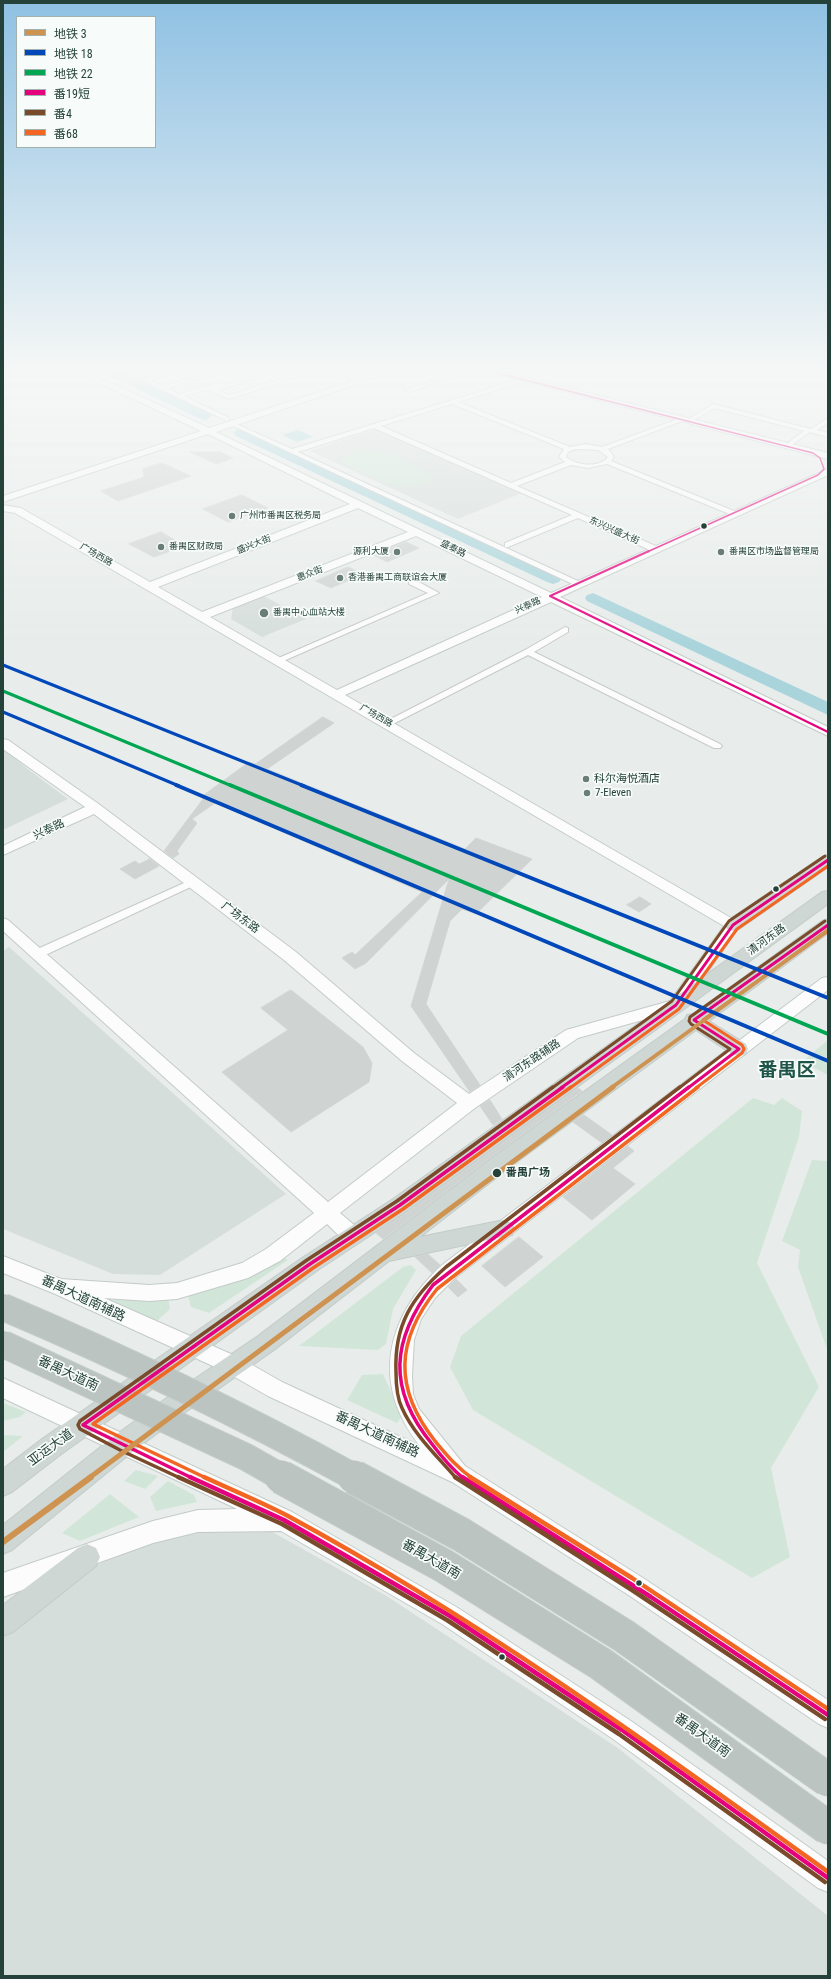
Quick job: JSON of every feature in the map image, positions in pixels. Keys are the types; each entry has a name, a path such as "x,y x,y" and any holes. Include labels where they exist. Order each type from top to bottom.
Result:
{"highway":[{"path":"3,1307 62,1332 263,1427 462,1535 624,1636 828,1780"},
{"name":"番禺大道南","path":"3,1344 246,1457 444,1566 601,1664 828,1828"}],"main road":[{"path":"733,925 828,860"},
{"name":"清河东路","path":"139,1386 310,1264 400,1205 828,896"},
{"name":"清河东路","path":"122,1445 176,1405 266,1343 507,1158 694,1020 828,925"},
{"path":"694,1020 739,1049"},
{"path":"380,1254 504,1229"},
{"name":"亚运大道","path":"3,1484 83,1424 139,1386"},
{"path":"3,1541 122,1445"},
{"path":"3,1622 87,1557"}],"street":[{"path":"3,490 90,462"},
{"path":"3,498 116,462"},
{"name":"盛泰路","path":"272,462 828,732"},
{"path":"313,462 577,584"},
{"name":"东兴兴盛大街","path":"457,462 655,549"},
{"path":"511,486 570,463 589,466 605,462"},
{"path":"608,462 735,513"},
{"path":"822,462 825,474"},
{"name":"兴泰路","path":"337,694 550,596 825,474"},
{"path":"3,508 18,510 18,502 24,492"},
{"name":"盛兴大街","path":"150,586 359,504"},
{"name":"广场西路","path":"18,510 388,723 733,925"},
{"path":"508,545 579,515"},
{"name":"惠众街","path":"202,616 418,532"},
{"path":"278,660 435,593 412,582"},
{"path":"388,723 528,652 565,630"},
{"path":"528,652 717,746"},
{"name":"广场东路","path":"3,743 95,808 290,956 408,1057 469,1103"},
{"name":"兴泰路","path":"3,851 95,808"},
{"path":"37,954 193,882"},
{"path":"3,923 353,1236"},
{"path":"676,1005 733,925"},
{"path":"460,1475 419,1428 406,1405 401,1382 400,1358 403,1338 409,1320 420,1300 433,1285 504,1229 828,982"},
{"name":"清河东路辅路","path":"60,1287 149,1293 177,1291 222,1279 248,1270 273,1255 329,1213 469,1103 572,1034 676,1005"},
{"name":"番禺大道南辅路","path":"3,1264 60,1287 192,1349 233,1365 275,1389 460,1475 635,1586 828,1715"},
{"path":"3,1388 45,1409 83,1424 122,1445 284,1520 450,1616 622,1730 828,1878"},
{"path":"3,1585 87,1557 153,1532 198,1521 284,1520"}],"shaded area":[{"path":"335,462 451,462 522,493 458,519"},
{"name":"番禺中心血站大楼","path":"264,596 306,619 262,637 231,619 233,608"},
{"path":"3,748 29,770 68,799 3,830"},
{"path":"9,947 286,1194 160,1275 113,1274 3,1229 3,951"},
{"path":"218,1528 267,1529 385,1595 618,1748 828,1916 828,1976 3,1976 3,1636 80,1573 145,1542 170,1535"}],"green space":[{"path":"407,462 433,475 431,481 419,485 396,486 375,479 342,463"},
{"path":"828,1040 828,1075 802,1062"},
{"path":"753,1098 774,1105 782,1098 802,1111 799,1137 757,1263 819,1387 771,1468 790,1557 752,1578 473,1410 450,1367 461,1336"},
{"path":"812,1160 828,1161 828,1352 798,1267 800,1250 782,1241"},
{"path":"280,1256 288,1260 209,1313 191,1307 188,1296"},
{"path":"411,1265 416,1270 393,1309 386,1344 378,1350 299,1346 403,1267"},
{"path":"168,1296 170,1309 157,1321 104,1301"},
{"path":"383,1374 402,1416 397,1423 347,1400 362,1375"},
{"path":"3,1403 26,1412 20,1417 3,1421"},
{"path":"3,1435 23,1436 3,1452"},
{"path":"136,1470 158,1476 145,1489 124,1481"},
{"path":"168,1481 194,1495 197,1502 156,1511 150,1497"},
{"path":"110,1494 139,1517 80,1541 62,1533"}],"building":[{"path":"162,463 191,476 118,501 101,491 144,477 143,469"},
{"name":"广州市番禺区税务局","path":"242,495 268,508 228,522 203,509"},
{"path":"161,532 185,546 154,557 129,544"},
{"name":"源利大厦","path":"406,542 419,548 387,562 374,555"},
{"name":"香港番禺工商联谊会大厦","path":"348,567 363,574 331,588 316,581"},
{"path":"323,717 334,723 267,769 465,849 476,838 532,859 476,914 462,909 450,921 426,1004 480,1085 470,1092 411,1006 449,879 366,963 355,969 342,958 352,952 355,955 422,892 215,803 192,819 197,823 177,851 179,854 173,858 164,851 203,799 201,797 249,762 255,764"},
{"path":"150,859 159,866 135,879 120,869 135,861 139,864"},
{"path":"640,897 651,904 639,912 627,905"},
{"path":"291,990 363,1047 372,1063 369,1082 291,1132 222,1072 288,1030 261,1008"},
{"path":"578,1088 582,1091 499,1151 383,1239 376,1233 408,1212"},
{"path":"490,1100 502,1119 493,1125 480,1106"},
{"path":"584,1115 612,1135 602,1143 573,1122"},
{"path":"628,1146 634,1151 613,1168 635,1184 592,1220 563,1197"},
{"path":"519,1237 543,1257 505,1287 482,1266"},
{"path":"428,1254 440,1265 432,1273 415,1257"},
{"path":"456,1279 467,1290 458,1297 448,1287"}],"waterway":[{"path":"304,462 553,579"},
{"path":"593,598 828,709"}],"metro line":[{"name":"18","path":"3,665 828,998"},
{"name":"22","path":"3,691 828,1034"},
{"name":"18","path":"3,712 828,1061"},
{"name":"3","path":"3,1542 692,1028 828,930"}],"transit line":[{"name":"番19短","path":"550,596 818,475 824,469 822,462"},
{"name":"番19短","path":"550,596 828,732"},
{"name":"番4","path":"825,856 729,921 672,1001 397,1201 307,1260 80,1421 78,1425 80,1429 120,1450 282,1524 447,1620 619,1734 825,1882"},
{"name":"番19短","path":"828,860 733,925 676,1005 400,1205 310,1264 83,1425 122,1445 284,1520 450,1616 622,1730 828,1878"},
{"name":"番68","path":"828,866 737,929 679,1009 403,1209 313,1268 93,1424 287,1516 453,1612 625,1726 828,1872"},
{"name":"番4","path":"825,921 690,1017 689,1021 691,1024 730,1049 446,1267 430,1281 416,1297 404,1318 398,1337 395,1358 396,1383 401,1407 415,1431 457,1479 632,1590 825,1719"},
{"name":"番19短","path":"828,925 694,1020 739,1049 433,1285 423,1298 408,1326 403,1341 400,1372 402,1388 409,1412 446,1461 460,1475 651,1597 828,1715"},
{"name":"番68","path":"828,931 703,1020 742,1045 744,1049 742,1053 437,1289 419,1314 408,1342 405,1357 407,1388 414,1410 434,1439 464,1472 632,1578 828,1709"}],"place":[{"name":"广州市番禺区税务局","path":"232,516"},
{"name":"番禺区财政局","path":"161,547"},
{"name":"源利大厦","path":"397,552"},
{"name":"番禺区市场监督管理局","path":"721,552"},
{"name":"香港番禺工商联谊会大厦","path":"340,578"},
{"name":"番禺中心血站大楼","path":"264,613"},
{"name":"科尔海悦酒店","path":"586,779"},
{"name":"7-Eleven","path":"587,793"},
{"name":"番禺广场","path":"497,1173"}],"district":[{"name":"番禺区","path":"787,1071"}]}
